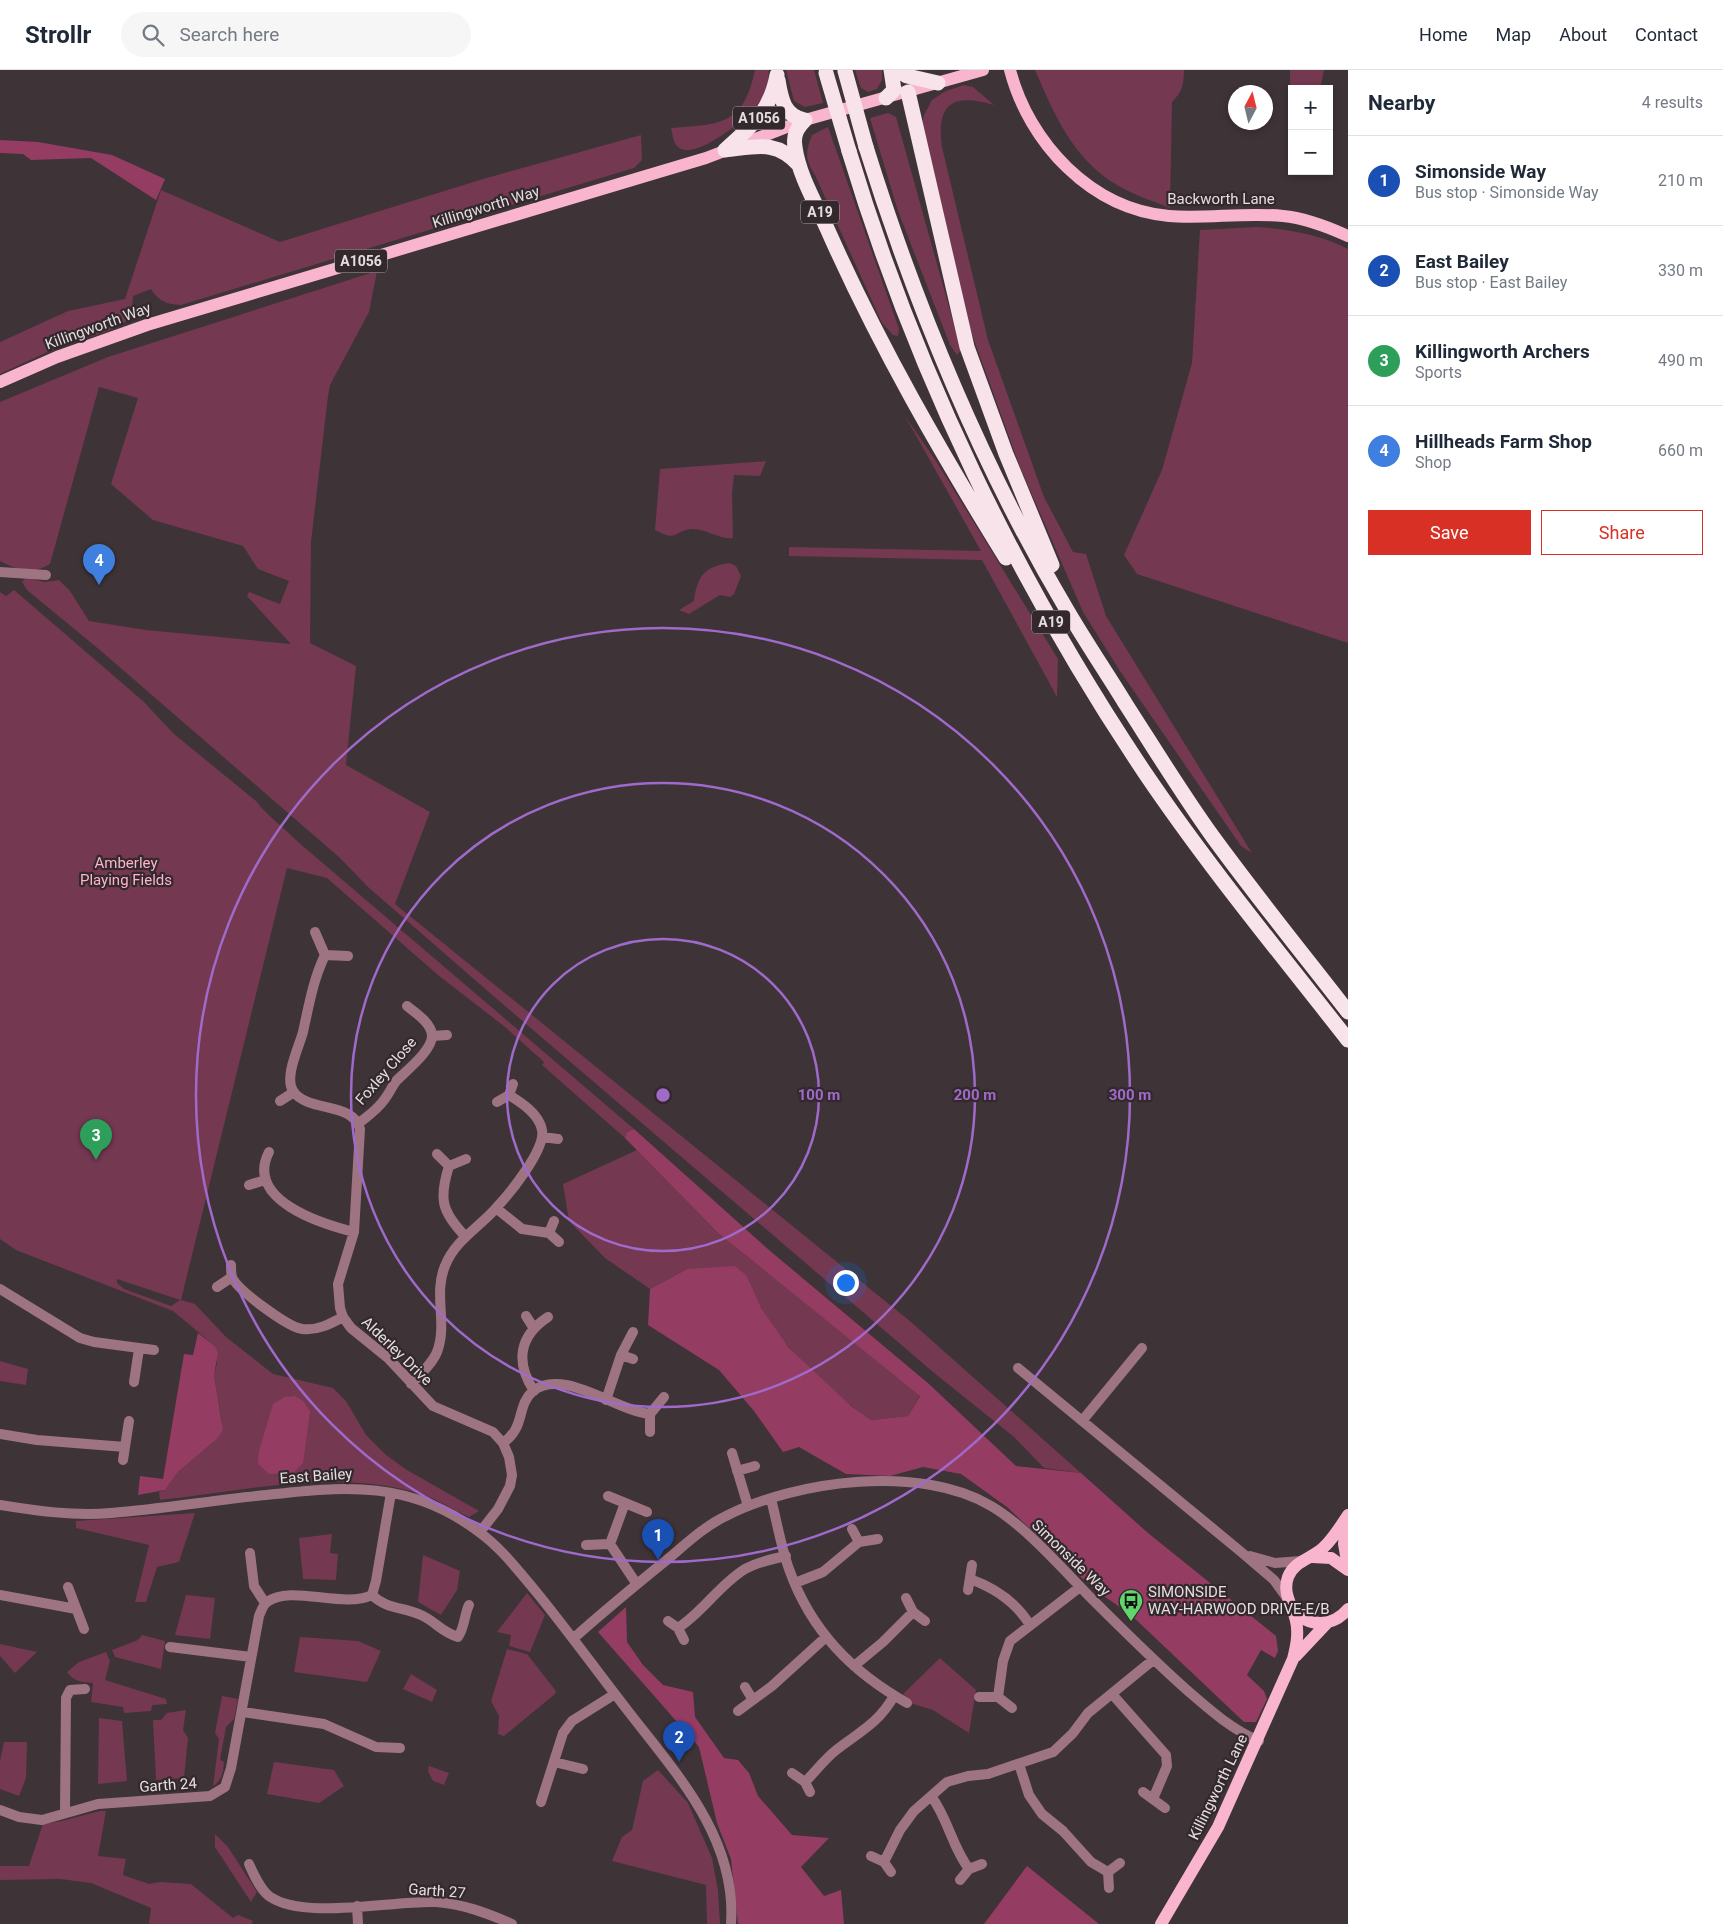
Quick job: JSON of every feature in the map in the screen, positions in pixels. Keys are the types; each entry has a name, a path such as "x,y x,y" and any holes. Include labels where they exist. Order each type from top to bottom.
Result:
{"highway":[{"name":"A19","path":"845,70 886,212 915,290 955,385 1016,516 1066,609 1163,763 1213,837 1348,1012"},
{"path":"886,98 894,90 891,70"},
{"path":"896,70 907,76 938,83"},
{"name":"A19","path":"825,72 872,227 894,288 950,421 1005,535 1048,617 1144,772 1196,845 1348,1040"},
{"path":"777,73 786,109 796,118 805,120"},
{"name":"A1056","path":"724,150 756,122 766,109 774,92 777,73"},
{"name":"A19","path":"908,92 967,347 1006,454 1058,578 1066,609"},
{"name":"A19","path":"805,120 795,133 795,148 800,166 880,341 951,468 1018,577 1048,617"},
{"name":"A19","path":"724,150 764,146 775,147 785,151 800,166"}],"main road":[{"name":"Killingworth Way","path":"0,382 57,357 147,325 659,172 805,120 983,70"},
{"name":"Backworth Lane","path":"1010,70 1024,108 1042,140 1068,169 1086,184 1103,194 1157,215 1284,216 1312,222 1348,236"},
{"path":"1293,1659 1298,1631 1290,1603 1288,1577 1305,1560 1331,1540 1348,1515"},
{"path":"1348,1515 1344,1538 1348,1568"},
{"path":"1305,1560 1319,1556 1331,1558 1348,1568"},
{"path":"1290,1603 1306,1620 1328,1622 1339,1618 1348,1609"},
{"path":"1293,1659 1328,1622"},
{"name":"Killingworth Lane","path":"1161,1924 1218,1826 1259,1741 1293,1659"}],"street":[{"path":"0,572 46,574"},
{"path":"315,932 325,955 315,976 302,1033 293,1060 291,1082 294,1092 309,1103 340,1111 358,1123"},
{"path":"325,955 348,956"},
{"name":"Foxley Close","path":"407,1006 424,1020 432,1036"},
{"name":"Foxley Close","path":"432,1036 447,1035"},
{"name":"Foxley Close","path":"358,1123 383,1102 396,1082 425,1051 432,1036"},
{"path":"497,1102 509,1095 512,1084"},
{"path":"280,1101 294,1092"},
{"path":"411,1384 436,1354 440,1334 439,1299 445,1265 465,1236 496,1208 519,1180 537,1151 542,1130 532,1112 509,1095"},
{"name":"Alderley Drive","path":"358,1123 361,1144 358,1162 354,1232 338,1284 337,1295 343,1317 351,1328 388,1358 433,1406 493,1432 503,1443"},
{"path":"542,1136 558,1139"},
{"path":"269,1152 264,1170 266,1180 283,1202 308,1218 354,1232"},
{"path":"437,1154 449,1166"},
{"path":"465,1236 449,1215 442,1200 442,1188 449,1166 466,1159"},
{"path":"249,1185 266,1180"},
{"path":"496,1208 522,1229 549,1233 559,1242"},
{"path":"549,1233 554,1221"},
{"path":"231,1265 232,1277 280,1319 292,1326 312,1330 343,1317"},
{"path":"217,1287 232,1277"},
{"path":"0,1289 80,1338 154,1350"},
{"path":"526,1316 533,1327"},
{"path":"534,1391 524,1375 522,1360 525,1343 533,1327 548,1317"},
{"path":"606,1400 621,1355 633,1332"},
{"path":"1082,1421 1142,1348"},
{"path":"134,1382 139,1349"},
{"path":"621,1355 633,1359"},
{"path":"1018,1368 1274,1580 1290,1603"},
{"path":"480,1532 498,1509 510,1486 512,1475 509,1457 503,1443 514,1436 525,1401 534,1391 550,1384 570,1386 623,1409 650,1414"},
{"path":"650,1432 650,1414 664,1397"},
{"path":"123,1460 129,1421"},
{"path":"0,1434 37,1440 125,1446"},
{"path":"732,1453 748,1506"},
{"path":"737,1471 755,1466"},
{"name":"Simonside Way","path":"574,1638 636,1583 704,1530 725,1516 748,1506 828,1486 865,1481 901,1481 950,1488 993,1507 1024,1533 1153,1660 1224,1722 1259,1741"},
{"name":"East Bailey","path":"0,1505 44,1512 87,1514 337,1488 391,1493 440,1508 480,1532 507,1556 574,1638 700,1807 712,1829 729,1883 731,1924"},
{"path":"250,1553 254,1586 265,1603 274,1598 302,1596 362,1600 372,1594 376,1581 391,1493"},
{"path":"608,1496 647,1512"},
{"path":"771,1499 795,1583 812,1619 826,1637 854,1666 881,1689 907,1704"},
{"path":"610,1544 625,1503"},
{"path":"852,1529 858,1542"},
{"path":"795,1583 823,1572 858,1542 878,1539"},
{"path":"586,1545 610,1544"},
{"path":"610,1544 636,1583"},
{"path":"1240,1551 1263,1561 1275,1563 1305,1560"},
{"path":"678,1628 692,1619 724,1586 744,1570 761,1562 786,1556"},
{"path":"968,1590 972,1565"},
{"path":"970,1579 990,1586 1009,1600 1030,1625"},
{"path":"68,1587 84,1629"},
{"path":"998,1698 1005,1651 1010,1641 1080,1587"},
{"path":"0,1594 76,1609"},
{"path":"372,1594 378,1601 391,1607 422,1615 445,1633 458,1636 462,1631 465,1613 469,1605"},
{"path":"906,1598 913,1612 925,1621"},
{"name":"Garth 24","path":"0,1810 19,1817 42,1820 107,1803 210,1796 225,1787 243,1712 259,1616 265,1603"},
{"path":"854,1666 883,1642 913,1612"},
{"path":"668,1621 678,1628 684,1640"},
{"path":"738,1711 772,1686 826,1637"},
{"path":"170,1647 251,1657"},
{"path":"884,1862 900,1830 914,1811 947,1782 968,1776 988,1774 1052,1752 1073,1733 1088,1713 1153,1660"},
{"path":"744,1688 753,1700"},
{"path":"65,1813 66,1698 70,1690 85,1689"},
{"path":"541,1802 563,1733 572,1721 615,1694"},
{"path":"1112,1694 1166,1755 1167,1766 1153,1799"},
{"path":"805,1782 834,1752 872,1726 894,1696"},
{"path":"979,1697 998,1698 1012,1708"},
{"path":"243,1712 324,1724 376,1747 400,1748"},
{"path":"554,1762 583,1769"},
{"path":"1019,1764 1029,1794 1042,1814 1063,1831 1092,1862 1108,1872"},
{"path":"792,1773 805,1782 810,1792"},
{"path":"1143,1792 1165,1808"},
{"path":"931,1796 942,1810 960,1858 968,1869"},
{"path":"871,1856 884,1862 891,1872"},
{"path":"1108,1872 1120,1863"},
{"name":"Garth 27","path":"249,1864 258,1882 269,1896 297,1907 357,1906 410,1902 452,1904 475,1909 512,1924"},
{"path":"960,1880 968,1869 982,1864"},
{"path":"1108,1872 1109,1888"},
{"path":"357,1906 358,1924"}],"green space":[{"path":"755,70 769,70 765,93 752,111 728,132 701,147 690,150 681,149 676,145 671,128 716,123 736,112 744,102"},
{"path":"786,70 814,70 823,103 805,107 794,101"},
{"path":"855,70 882,70 882,80 877,89 868,92 861,88"},
{"path":"1035,70 1184,70 1182,88 1172,102 1170,208 1123,189 1088,162 1077,149 1058,119"},
{"path":"1290,70 1324,70 1321,85 1290,85"},
{"path":"964,85 973,87 994,105 968,100 958,101 950,105 945,111 942,120 942,147 988,340 1044,497 1073,552 1086,554 1106,616 1252,853 1241,846 1120,671 1083,612 1020,467 970,329 934,171 921,130 924,115 932,100 946,91"},
{"path":"888,113 896,117 961,350 957,355 950,345 898,211 870,118"},
{"path":"828,127 899,329 898,336 893,335 882,323 809,165 807,151 812,135"},
{"path":"641,135 642,160 634,168 181,305 164,302 151,289 133,296 132,309 127,321 108,331 56,348 0,374 0,342 68,311 125,299 161,190 280,242 483,179"},
{"path":"1258,227 1304,234 1327,240 1348,249 1348,643 1137,574 1124,555 1162,470 1192,363 1200,230"},
{"path":"377,271 369,312 330,385 328,396 311,542 310,643 356,666 346,765 430,812 395,904 911,1322 1081,1473 1044,1468 1014,1437 933,1372 498,1000 368,887 340,858 101,651 27,590 22,582 26,578 45,582 59,580 70,591 89,621 146,630 291,644 247,596 249,592 280,604 289,581 258,569 243,546 153,520 111,484 138,398 99,387 50,564 37,569 25,570 0,561 0,402 108,357"},
{"path":"905,416 936,461 1058,659 1057,697 982,560 789,556 789,547 981,551"},
{"path":"766,461 760,476 734,475 732,494 733,538 697,529 685,530 671,536 655,530 660,469"},
{"path":"730,563 736,566 741,576 734,594 730,597 720,595 689,614 679,610 694,601 697,585 708,570 721,564"},
{"name":"Amberley Playing Fields","path":"14,590 143,701 174,734 256,801 265,812 297,841 634,1129 627,1132 625,1138 542,1065 544,1062 505,1027 438,975 327,878 287,868 181,1300 195,1304 226,1337 273,1374 333,1388 346,1401 366,1435 386,1455 407,1470 479,1511 469,1517 421,1494 389,1486 357,1483 291,1484 160,1500 159,1492 165,1490 178,1472 217,1439 222,1422 214,1375 217,1363 215,1346 173,1311 16,1250 0,1239 0,592 6,596","holes":["117,1279 180,1300 171,1306 124,1289 117,1283"]},
{"path":"637,1150 718,1233 920,1395 908,1416 871,1420 825,1384 796,1356 771,1325 759,1304 747,1276 687,1269 650,1289 605,1258 569,1221 563,1184"},
{"path":"0,1361 28,1369 26,1385 0,1381"},
{"path":"195,1513 179,1562 157,1567 146,1602 135,1602 149,1545 76,1528 76,1521"},
{"path":"332,1534 330,1553 338,1554 336,1580 303,1579 299,1538"},
{"path":"423,1555 460,1571 457,1590 441,1615 418,1602"},
{"path":"527,1593 545,1615 530,1652 509,1646 511,1635 497,1632"},
{"path":"186,1595 215,1598 210,1639 175,1635"},
{"path":"142,1635 165,1641 161,1669 115,1657 112,1650 138,1640"},
{"path":"300,1637 358,1641 381,1651 367,1682 294,1672"},
{"path":"0,1644 37,1652 15,1673 0,1656"},
{"path":"507,1649 527,1654 556,1691 555,1694 504,1736 498,1734 499,1716 491,1701"},
{"path":"106,1652 110,1661 105,1680 166,1699 167,1704 152,1705 151,1711 124,1713 123,1707 91,1702 93,1683 75,1680 67,1672 79,1662"},
{"path":"940,1658 976,1690 969,1733 933,1710 913,1704 903,1694"},
{"path":"411,1674 437,1690 432,1702 403,1689"},
{"path":"222,1696 238,1699 234,1719 226,1727 220,1760 224,1762 222,1773 220,1779 213,1786 219,1739 215,1733"},
{"path":"186,1710 183,1730 188,1738 184,1778 156,1780 153,1720 161,1720 167,1713"},
{"path":"99,1718 122,1721 127,1781 98,1784"},
{"path":"4,1742 27,1742 26,1778 19,1796 0,1789 0,1761"},
{"path":"274,1762 334,1770 344,1786 319,1803 267,1794"},
{"path":"429,1766 449,1773 444,1785 433,1781 428,1771"},
{"path":"658,1770 688,1803 712,1858 718,1890 720,1924 707,1924 706,1885 612,1861 622,1837 632,1830 643,1781"},
{"path":"106,1811 98,1856 126,1859 123,1875 149,1884 160,1882 191,1884 233,1918 238,1915 253,1921 252,1924 149,1924 151,1908 91,1883 60,1879 0,1880 0,1866 29,1866 43,1824"},
{"path":"215,1834 228,1847 257,1892 251,1902 215,1847"}],"shaded area":[{"path":"0,140 38,142 112,155 165,179 156,200 91,158 31,160 23,154 0,153"},
{"path":"634,1129 769,1250 929,1384 1016,1466 1081,1473 1148,1533 1276,1636 1278,1651 1275,1658 1261,1650 1247,1675 1264,1691 1267,1699 1256,1722 1244,1722 1130,1614 1095,1590 1007,1507 961,1474 923,1467 890,1476 846,1474 799,1447 783,1452 754,1411 719,1370 648,1325 650,1289 687,1269 735,1266 747,1276 761,1308 789,1348 851,1406 871,1420 908,1416 920,1396 718,1233 625,1138 627,1132"},
{"path":"198,1333 215,1346 218,1353 214,1375 223,1430 217,1439 178,1472 165,1490 138,1495 140,1476 163,1479 184,1354 193,1355"},
{"path":"295,1396 303,1401 310,1411 303,1463 293,1473 269,1474 258,1464 259,1451 273,1404 285,1397"},
{"path":"626,1607 627,1642 643,1665 663,1685 693,1692 695,1717 724,1758 738,1760 749,1773 758,1796 792,1835 829,1838 801,1867 824,1896 841,1890 844,1924 738,1924 731,1859 717,1823 699,1747 598,1632"},
{"path":"1027,1866 1099,1924 984,1924"}],"place":[{"name":"Hillheads Farm Shop","path":"99,585"},
{"name":"Killingworth Archers","path":"96,1160"},
{"name":"Simonside Way","path":"658,1560"},
{"name":"SIMONSIDE WAY-HARWOOD DRIVE-E/B","path":"1131,1622"},
{"name":"East Bailey","path":"679,1762"}]}
